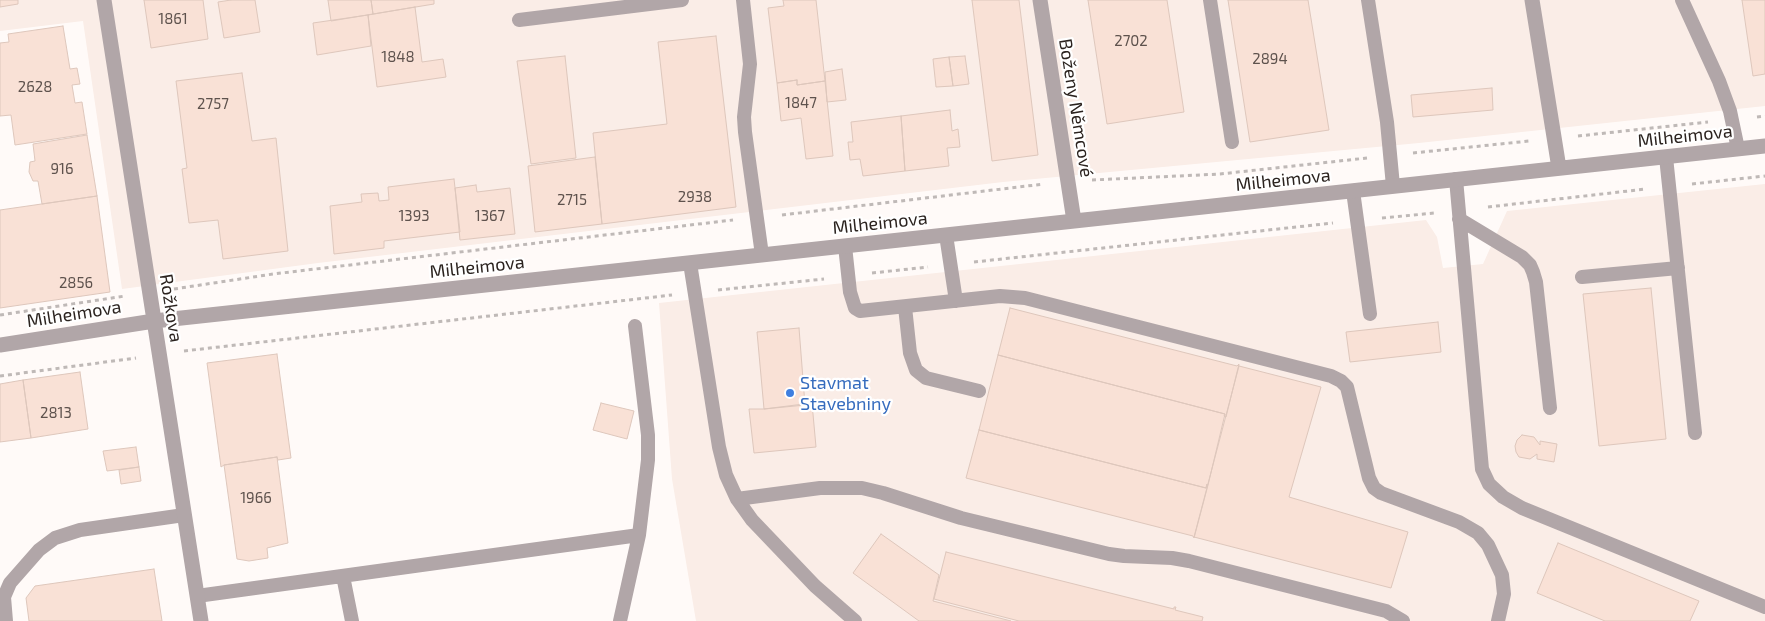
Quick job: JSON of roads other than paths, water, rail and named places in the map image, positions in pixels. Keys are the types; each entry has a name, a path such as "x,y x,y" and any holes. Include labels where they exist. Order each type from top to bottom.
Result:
{"street":[{"name":"Rožkova","path":"104,0 201,621"},
{"name":"Boženy Němcové","path":"1040,0 1074,221"},
{"path":"1532,0 1559,168"},
{"name":"Milheimova","path":"0,345 154,321 1765,146"}],"lane":[{"path":"518,20 645,2 682,0"},
{"path":"743,0 750,64 744,117 762,255"},
{"path":"1210,0 1232,142"},
{"path":"1368,0 1387,122 1393,186"},
{"path":"1682,0 1730,111 1738,149"},
{"path":"1666,157 1695,432"},
{"path":"1456,180 1482,469 1489,484 1503,497 1522,508 1765,607"},
{"path":"1354,191 1370,314"},
{"path":"1460,219 1522,257 1534,272 1550,408"},
{"path":"946,235 956,301"},
{"path":"845,246 850,292 855,308 860,311 866,312 1000,296 1026,298 1331,376 1341,381 1347,387 1369,478 1374,488 1381,493 1459,522 1478,533 1488,545 1502,575 1504,594 1498,621"},
{"path":"690,263 719,447 726,475 737,499 752,520 815,586 855,621"},
{"path":"1582,277 1678,268"},
{"path":"905,307 910,354 916,370 926,378 979,391"},
{"path":"620,621 639,535 648,460 648,435 635,326"},
{"path":"737,499 820,488 862,488 961,518 1108,554 1172,558 1189,561 1386,611 1403,621"},
{"path":"6,621 4,597 10,583 39,550 55,538 80,530 184,514"},
{"path":"198,596 639,535"},
{"path":"344,576 352,621"}],"place":[{"name":"Stavmat Stavebniny","path":"790,393"}]}
